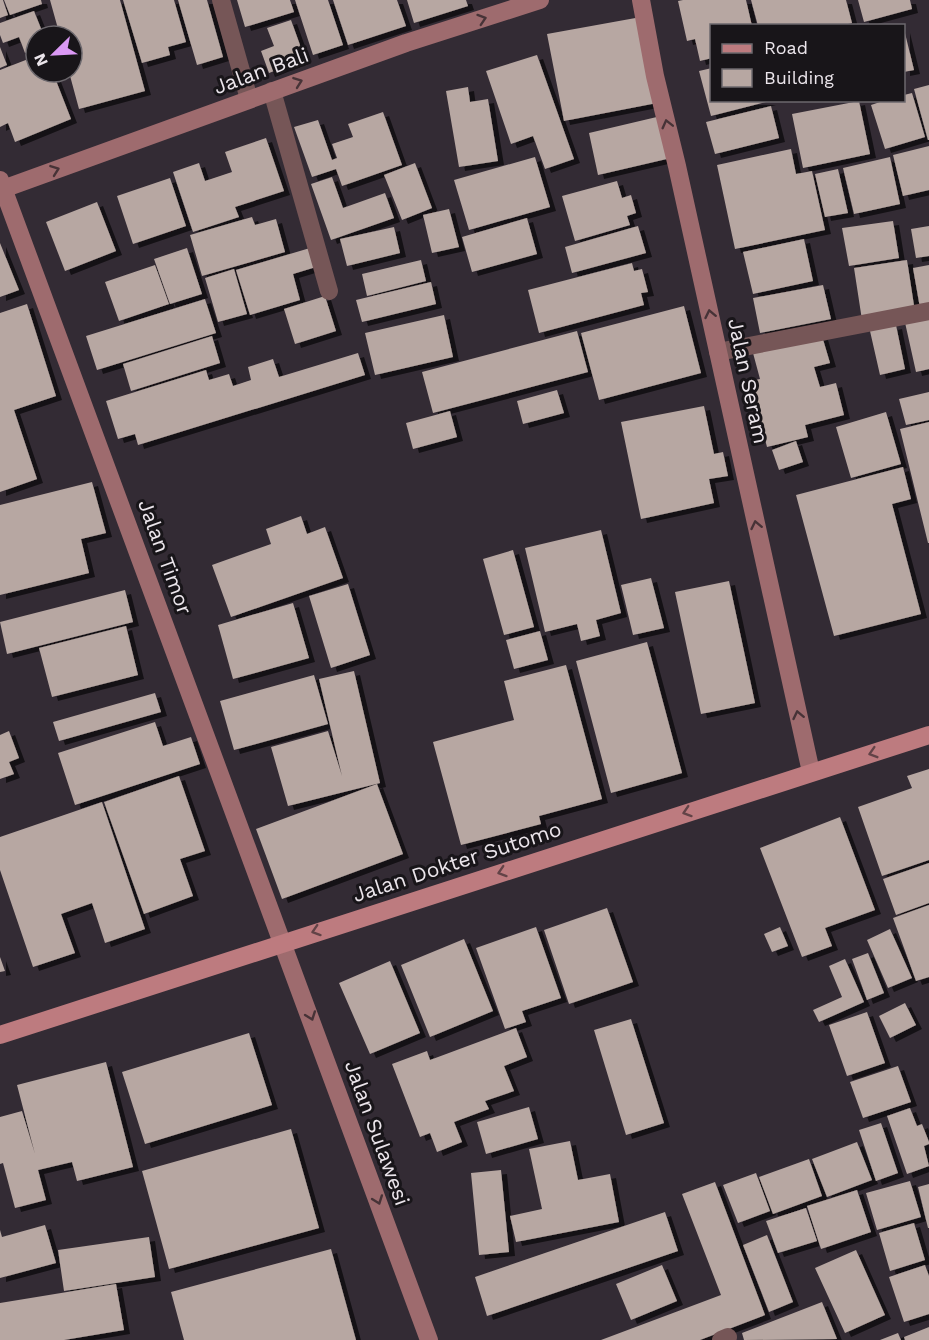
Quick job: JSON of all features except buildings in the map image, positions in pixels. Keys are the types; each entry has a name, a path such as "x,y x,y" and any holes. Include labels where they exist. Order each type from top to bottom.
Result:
{"main road":[{"name":"Jalan Bali","path":"1,186 406,43 540,0"},
{"name":"Jalan Seram","path":"640,0 811,772"},
{"name":"Jalan Timor","path":"1,186 283,942"},
{"name":"Jalan Dokter Sutomo","path":"0,1035 929,735"},
{"name":"Jalan Sulawesi","path":"283,942 429,1340"}],"street":[{"path":"221,0 249,99"},
{"path":"272,91 329,291"},
{"path":"718,352 929,311"}]}
